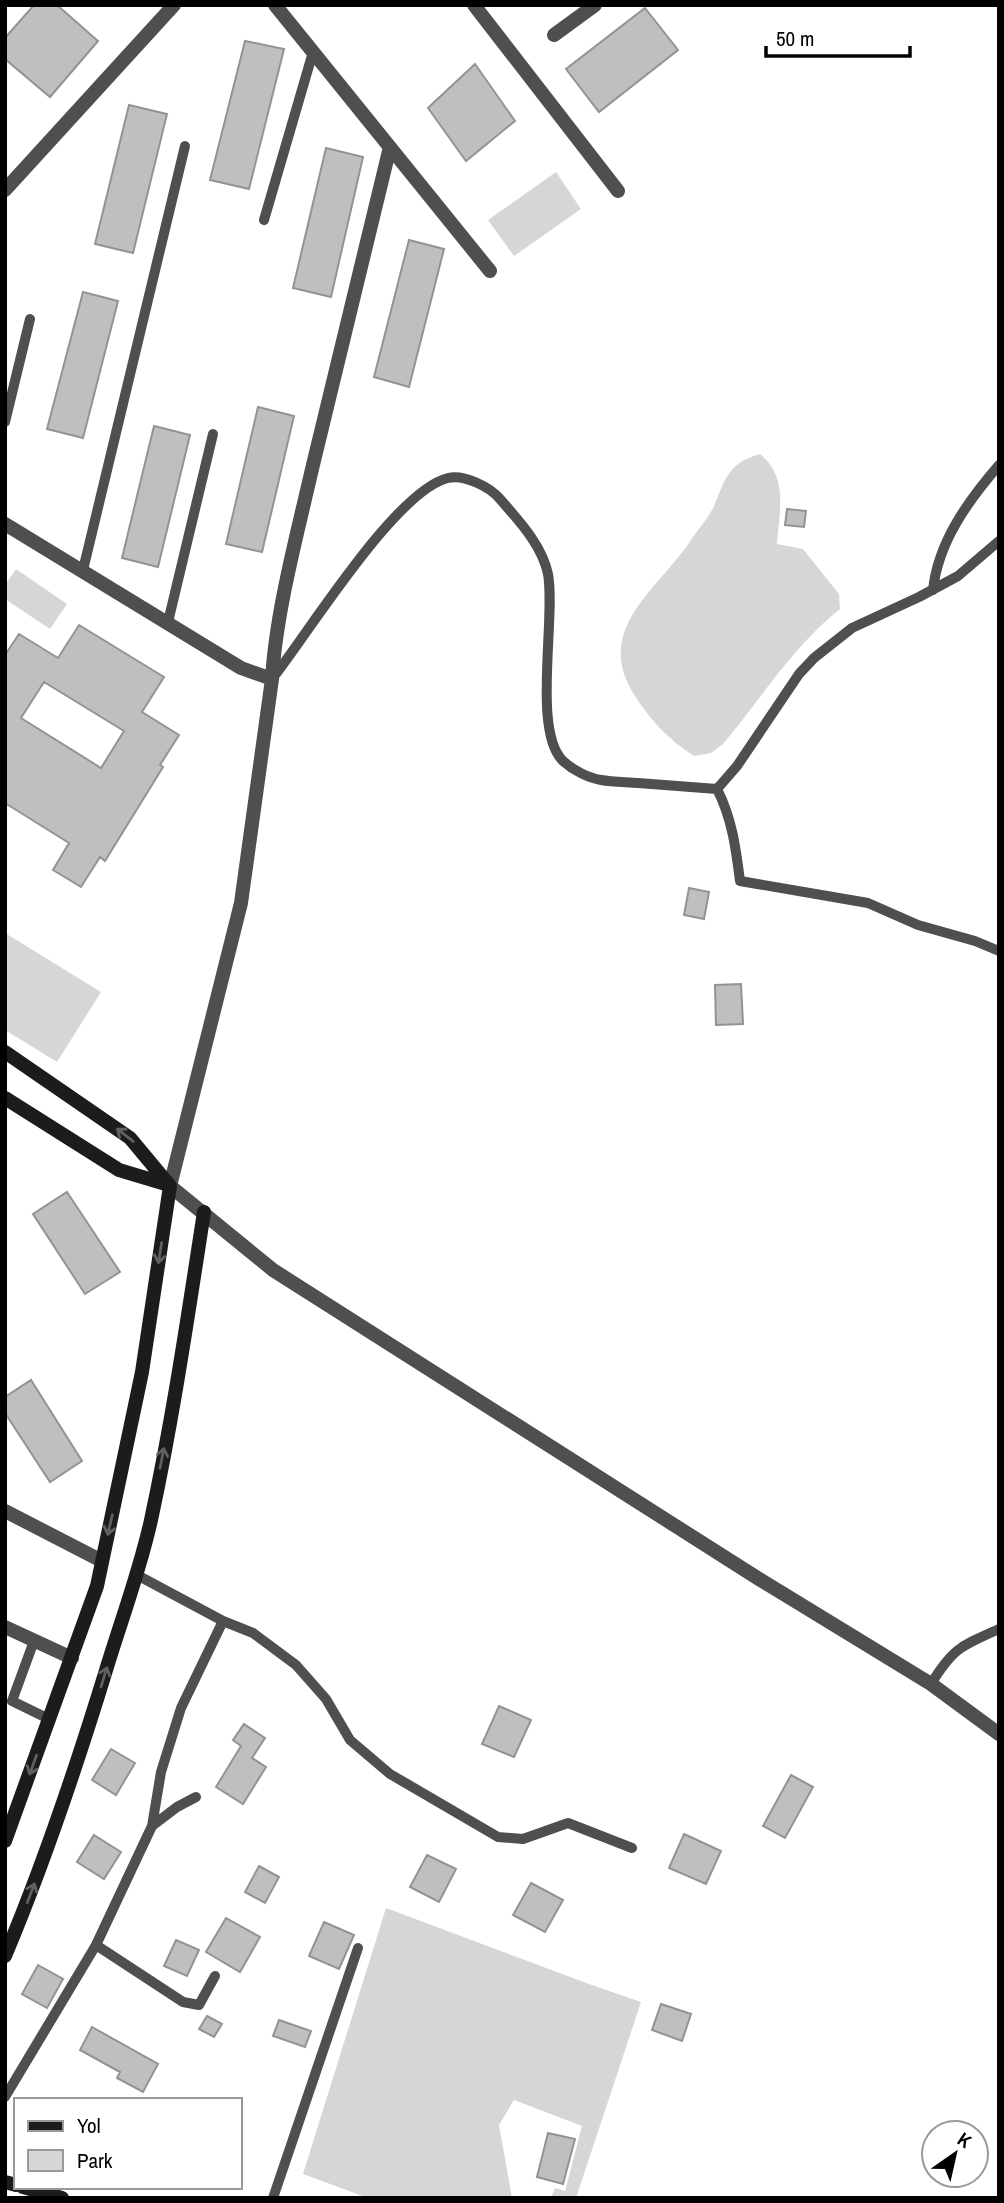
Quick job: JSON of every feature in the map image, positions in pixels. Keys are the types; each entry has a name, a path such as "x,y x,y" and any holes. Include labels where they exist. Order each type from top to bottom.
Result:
{"main road":[{"path":"5,1052 130,1138 170,1186 142,1372 97,1586 5,1841"},
{"path":"5,1098 119,1170 170,1186"},
{"path":"5,1956 31,1894 72,1781 137,1574 150,1522 178,1376 204,1212"},
{"path":"30,2189 62,2198"}],"street":[{"path":"5,190 174,5"},
{"path":"275,5 490,271"},
{"path":"474,5 618,191"},
{"path":"554,35 595,5"},
{"path":"390,148 351,299 274,650 241,903 170,1186 273,1270 931,1685 999,1734"},
{"path":"6,527 83,570 241,668 272,679"},
{"path":"5,1511 102,1562"},
{"path":"5,1627 72,1658"}],"lane":[{"path":"264,220 313,52"},
{"path":"83,570 185,146"},
{"path":"5,422 30,320"},
{"path":"168,622 213,434"},
{"path":"933,590 935,569 948,538 967,505 999,465"},
{"path":"272,679 318,613 398,515 429,486 450,477 473,482 496,495 520,522 538,547 548,573 551,620 546,670 547,708 551,738 561,760 577,771 600,780 717,789"},
{"path":"717,789 737,766 799,674 814,658 852,628 958,576 999,541"},
{"path":"717,789 729,819 740,881 869,903 918,925 975,940 999,951"},
{"path":"137,1574 223,1621 254,1633 296,1665 326,1699 350,1740 390,1774 499,1837 523,1839 568,1823 632,1848"},
{"path":"5,2097 96,1945 152,1826 161,1772 181,1707 223,1621"},
{"path":"931,1685 954,1652 968,1641 999,1629"},
{"path":"34,1641 12,1700 49,1719"},
{"path":"152,1826 177,1807 196,1797"},
{"path":"96,1945 183,2002 199,2005 215,1976"},
{"path":"272,2198 358,1948"}],"green space":[{"path":"556,172 581,209 514,256 488,220"},
{"path":"760,454 769,463 779,484 777,544 803,549 839,594 840,609 792,656 723,744 711,753 694,756 654,722 635,696 624,672 621,650 625,630 635,610 707,518 730,473 741,462"},
{"path":"16,569 67,604 50,629 5,599 5,585"},
{"path":"5,933 101,992 57,1062 5,1030"},
{"path":"386,1908 641,2002 576,2198 551,2198 555,2188 565,2191 582,2126 514,2100 499,2125 512,2198 368,2198 303,2174"}],"building":[{"path":"34,5 57,5 98,41 50,97 5,59 5,38"},
{"path":"645,8 678,50 599,112 566,69"},
{"path":"245,41 284,49 249,189 210,180"},
{"path":"475,64 515,121 466,161 428,108"},
{"path":"129,105 167,114 133,253 95,244"},
{"path":"326,148 363,157 331,297 293,288"},
{"path":"409,240 444,249 409,387 374,377"},
{"path":"83,292 118,301 83,438 47,429"},
{"path":"258,407 294,416 262,552 226,544"},
{"path":"154,426 190,435 158,567 122,558"},
{"path":"787,509 806,511 804,527 785,525"},
{"path":"79,625 164,677 142,712 179,735 160,765 163,767 105,861 100,857 81,887 53,870 69,843 5,803 5,655 19,634 58,658","holes":["44,682 124,731 101,768 21,718"]},
{"path":"689,888 709,892 704,919 684,915"},
{"path":"741,984 743,1024 716,1025 715,985"},
{"path":"67,1192 120,1272 85,1294 33,1214"},
{"path":"31,1380 82,1461 50,1482 5,1413 5,1397"},
{"path":"499,1706 531,1720 514,1757 482,1744"},
{"path":"244,1724 265,1738 252,1758 266,1767 243,1804 216,1787 241,1746 233,1740"},
{"path":"111,1749 135,1763 116,1795 92,1780"},
{"path":"791,1775 813,1787 785,1838 763,1826"},
{"path":"684,1834 721,1851 706,1884 669,1868"},
{"path":"94,1835 121,1852 104,1879 77,1862"},
{"path":"427,1855 456,1869 439,1902 410,1887"},
{"path":"259,1866 279,1877 265,1903 245,1892"},
{"path":"531,1883 563,1900 545,1932 513,1915"},
{"path":"226,1918 260,1937 240,1972 206,1952"},
{"path":"324,1922 354,1935 339,1969 309,1956"},
{"path":"176,1940 199,1950 187,1976 164,1966"},
{"path":"38,1965 63,1979 47,2008 22,1994"},
{"path":"661,2004 691,2014 682,2041 652,2030"},
{"path":"207,2016 222,2024 214,2037 199,2029"},
{"path":"279,2020 311,2031 305,2047 273,2036"},
{"path":"92,2027 158,2064 143,2092 117,2078 120,2072 80,2050"},
{"path":"548,2133 575,2139 563,2184 537,2177"}]}
